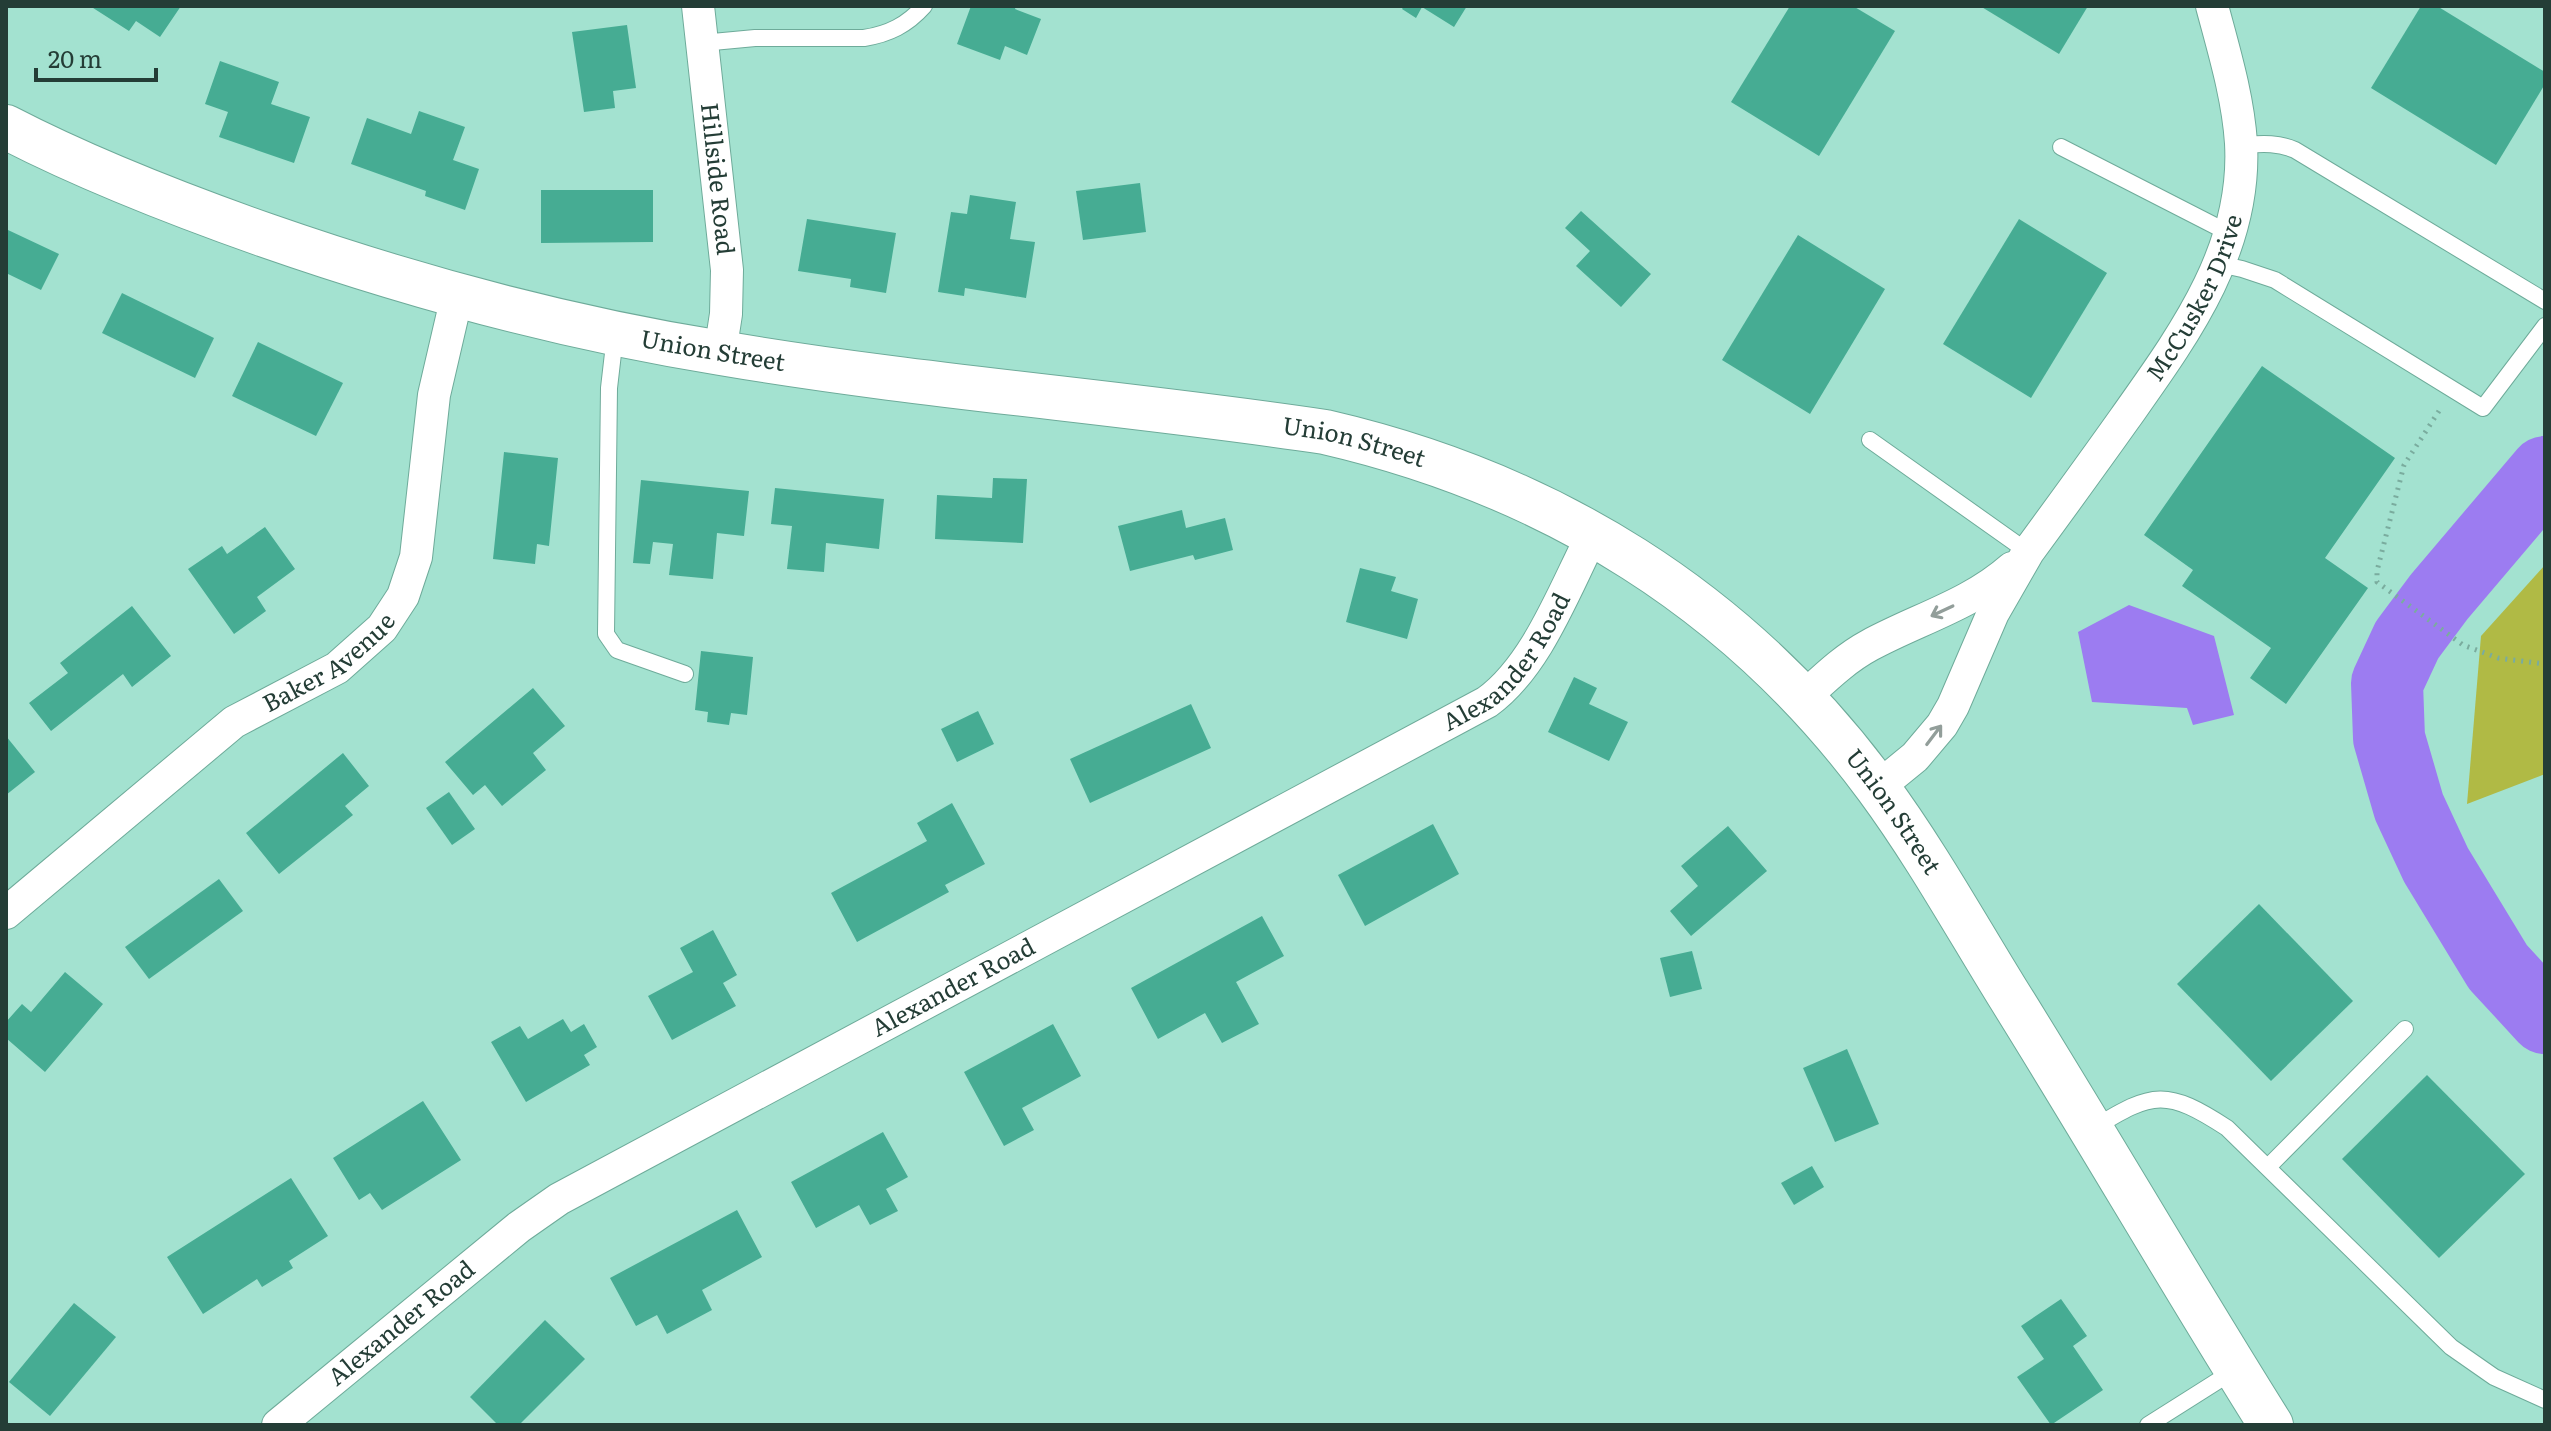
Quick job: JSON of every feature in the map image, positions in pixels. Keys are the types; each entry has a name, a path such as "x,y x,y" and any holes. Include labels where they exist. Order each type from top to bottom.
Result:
{"main road":[{"name":"Union Street","path":"6,127 67,157 224,221 457,296 615,334 720,353 1325,432 1405,453 1481,479 1593,534 1673,585 1739,637 1802,699 1877,788 2093,1129 2271,1425"}],"street":[{"name":"Hillside Road","path":"698,6 727,270 726,314 720,353"},
{"name":"McCusker Drive","path":"1877,788 1915,757 1942,725 1993,613 2028,552 2183,337 2219,264 2239,191 2241,145 2228,70 2212,6"},
{"name":"Baker Avenue","path":"6,913 234,722 337,668 382,628 403,596 416,557 434,395 457,296"},
{"name":"Alexander Road","path":"278,1425 519,1227 559,1199 1487,702 1503,690 1530,657 1593,534"},
{"name":"McCusker Drive","path":"1802,699 1853,655 1971,597 1993,584 2028,552"}],"lane":[{"path":"702,43 755,38 880,36 895,30 924,6"},
{"path":"2241,145 2268,143 2295,150 2545,301"},
{"path":"2061,147 2229,233"},
{"path":"2219,264 2275,280 2483,408 2545,326"},
{"path":"615,334 609,379 606,634 617,650 685,674"},
{"path":"1870,440 2028,552"},
{"path":"2268,1167 2405,1029"},
{"path":"2093,1129 2144,1101 2160,1098 2175,1100 2206,1115 2227,1128 2451,1347 2494,1377 2545,1400"},
{"path":"2148,1425 2237,1369"}],"path":[{"path":"2453,391 2404,465 2376,577 2380,587 2463,645 2498,658 2545,664"}],"green space":[{"path":"2545,565 2545,774 2467,804 2481,636"}],"shaded area":[{"path":"2129,605 2214,636 2234,715 2193,725 2187,708 2092,702 2078,632"}],"building":[{"path":"90,6 181,6 160,37 136,21 129,31"},
{"path":"971,6 1016,6 1015,9 1041,19 1027,55 1005,46 1000,60 957,44"},
{"path":"1404,6 1467,6 1454,27 1422,7 1416,18 1402,9"},
{"path":"1790,6 1853,6 1895,31 1819,156 1731,102"},
{"path":"1980,6 2088,6 2059,54"},
{"path":"2421,6 2437,6 2545,72 2545,84 2496,165 2371,88"},
{"path":"627,25 636,88 613,91 615,108 584,112 572,32"},
{"path":"220,61 279,82 271,104 310,117 294,163 219,137 228,112 205,104"},
{"path":"419,111 465,127 453,160 479,169 465,210 425,196 426,191 351,164 367,118 411,134"},
{"path":"1140,183 1146,232 1083,240 1076,191"},
{"path":"541,190 653,190 653,242 541,243"},
{"path":"970,195 1016,202 1010,239 1035,242 1026,298 965,288 964,296 938,292 951,212 967,214"},
{"path":"1581,211 1651,274 1621,307 1576,266 1590,251 1565,228"},
{"path":"807,219 896,233 886,293 850,287 851,279 798,271"},
{"path":"2019,219 2107,273 2031,398 1943,344"},
{"path":"8,230 59,254 41,290 6,273"},
{"path":"1798,235 1885,289 1810,414 1722,360"},
{"path":"122,293 214,338 195,378 102,333"},
{"path":"258,342 343,383 316,436 232,396"},
{"path":"2262,366 2395,458 2325,558 2368,588 2286,704 2250,678 2271,648 2182,586 2193,570 2144,535"},
{"path":"504,452 558,458 549,546 537,544 535,564 493,559"},
{"path":"993,478 1027,479 1023,543 935,539 937,495 992,498"},
{"path":"641,480 749,491 744,536 717,533 713,579 669,575 673,544 653,542 650,564 633,563"},
{"path":"775,488 884,499 879,549 826,543 824,572 787,569 792,526 771,524"},
{"path":"1182,510 1186,528 1225,518 1233,550 1195,560 1193,555 1130,571 1118,526"},
{"path":"265,527 295,569 257,597 266,611 234,634 188,569 222,546 227,554"},
{"path":"1360,568 1396,577 1391,591 1418,599 1407,639 1346,622"},
{"path":"132,606 171,656 132,687 123,674 51,731 29,703 68,673 60,663"},
{"path":"701,651 753,657 747,715 731,713 729,725 707,722 708,712 695,710"},
{"path":"1574,677 1597,688 1589,704 1628,722 1609,761 1548,732"},
{"path":"533,688 565,726 533,753 546,770 502,806 485,785 473,795 445,762"},
{"path":"1191,704 1211,748 1090,803 1070,759"},
{"path":"978,711 994,744 957,762 941,729"},
{"path":"6,736 35,772 6,795"},
{"path":"343,753 369,786 345,806 353,815 279,874 246,833"},
{"path":"449,792 475,829 452,845 426,808"},
{"path":"952,803 985,864 945,885 949,892 857,942 831,893 927,841 917,823"},
{"path":"1433,824 1459,874 1365,926 1338,875"},
{"path":"1728,826 1767,871 1691,936 1670,911 1698,886 1681,866"},
{"path":"219,879 243,911 149,979 125,947"},
{"path":"2259,904 2353,1001 2271,1081 2177,984"},
{"path":"1262,916 1284,956 1236,982 1259,1024 1222,1043 1205,1013 1158,1039 1131,988"},
{"path":"713,930 737,975 723,983 736,1006 672,1040 648,996 693,972 680,948"},
{"path":"1692,951 1702,989 1670,997 1660,958"},
{"path":"65,972 103,1004 45,1072 6,1038 6,1022 22,1004 31,1012"},
{"path":"563,1019 571,1032 584,1024 597,1047 584,1055 590,1065 526,1102 491,1042 520,1026 528,1039"},
{"path":"1053,1024 1081,1076 1022,1108 1034,1130 1004,1146 964,1072"},
{"path":"1847,1049 1879,1124 1835,1142 1803,1068"},
{"path":"2427,1075 2525,1174 2439,1258 2342,1159"},
{"path":"423,1101 461,1160 382,1210 370,1193 359,1200 333,1158"},
{"path":"883,1132 908,1177 886,1189 898,1211 870,1225 859,1205 816,1228 791,1182"},
{"path":"1812,1166 1824,1187 1794,1205 1781,1183"},
{"path":"291,1178 328,1236 289,1261 293,1268 262,1287 257,1279 203,1314 167,1257"},
{"path":"737,1210 762,1257 702,1290 712,1310 667,1334 657,1315 636,1326 610,1278"},
{"path":"2061,1299 2087,1336 2073,1346 2103,1390 2051,1425 2017,1377 2044,1359 2021,1326"},
{"path":"74,1303 116,1337 50,1416 9,1382"},
{"path":"545,1320 585,1359 519,1425 498,1425 470,1397"}],"waterway":[{"path":"2545,472 2439,597 2407,640 2387,683 2389,738 2409,807 2436,865 2498,967 2545,1018"}]}
